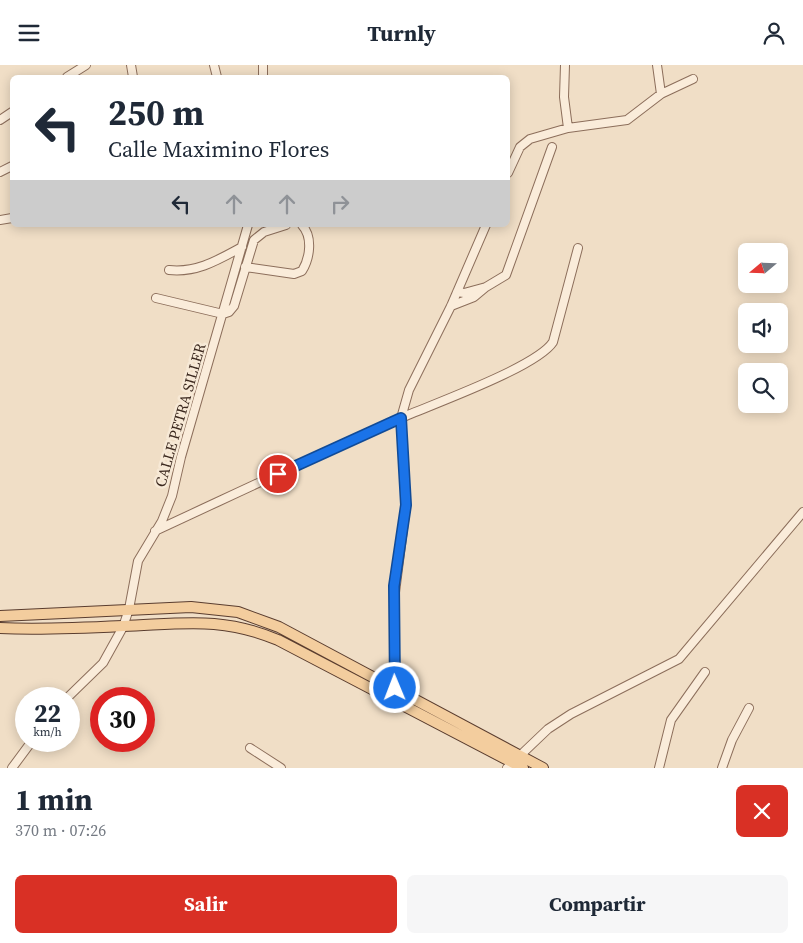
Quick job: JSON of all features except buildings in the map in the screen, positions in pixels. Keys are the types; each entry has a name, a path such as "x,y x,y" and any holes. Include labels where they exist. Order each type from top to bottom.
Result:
{"main road":[{"path":"0,616 191,607 232,611 279,627 395,688 416,705 509,765 522,768"},
{"path":"0,629 123,627 184,622 230,624 262,633 416,705 543,768"},
{"path":"317,660 322,649"}],"street":[{"path":"75,69 86,65"},
{"path":"566,65 564,97 568,128"},
{"path":"657,65 661,94"},
{"path":"510,168 516,154 525,143 568,128 627,121 661,94 693,79"},
{"path":"451,306 474,297 506,275 512,264 552,147"},
{"name":"CALLE PETRA SILLER","path":"78,687 103,663 123,627 129,609 138,561 162,521 172,496 181,457 247,227"},
{"path":"156,298 223,314 232,309 256,237 280,227"},
{"path":"245,267 294,273 302,271 309,243 307,232 303,227"},
{"path":"395,688 394,593 406,505 401,418 411,385 451,306 485,227"},
{"path":"169,270 182,271 206,266 242,247"},
{"path":"155,531 401,418 509,371 550,347 555,336 578,248"},
{"path":"457,292 464,293 486,287"},
{"path":"509,765 548,729 571,714 679,659 803,512"},
{"path":"659,768 671,720 705,672"},
{"path":"722,768 732,740 749,708"},
{"path":"250,748 281,768"},
{"path":"12,768 24,752"}],"route":[{"path":"278,474 401,418 406,470 406,518 394,586 395,688"}]}
